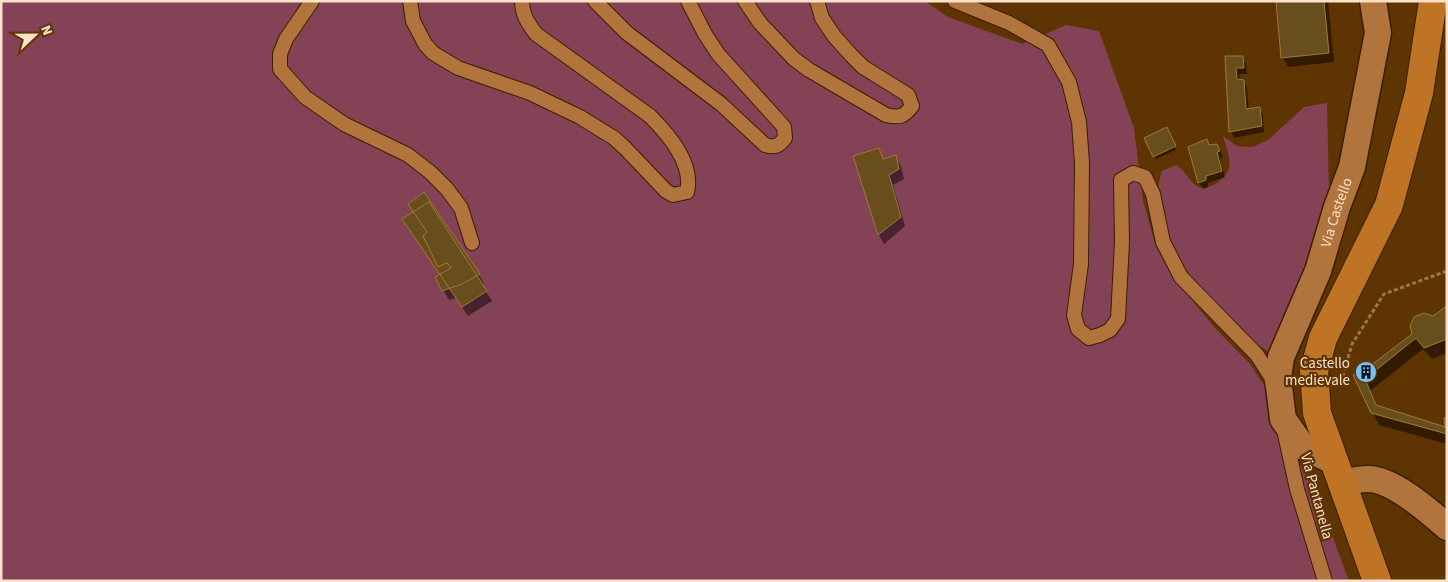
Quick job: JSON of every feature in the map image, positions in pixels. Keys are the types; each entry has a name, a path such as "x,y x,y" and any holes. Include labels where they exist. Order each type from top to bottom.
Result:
{"main road":[{"path":"1378,581 1316,413 1314,370 1323,338 1389,205 1419,93 1433,1"}],"street":[{"name":"Via Castello","path":"1283,419 1278,379 1281,357 1318,271 1337,207 1352,167 1378,33 1374,1"},
{"path":"1283,419 1302,446 1337,472 1370,478 1390,485 1424,507 1447,528"}],"lane":[{"path":"312,1 286,39 280,54 280,69 305,97 344,124 408,155 430,172 447,189 461,208 472,243"},
{"path":"410,1 413,21 425,44 433,53 458,68 530,93 580,117 614,138 666,191 673,195 687,192 690,182 674,142 650,116 536,34 526,22 522,11 522,1"},
{"path":"595,1 627,33 721,104 765,145 773,147 779,145 785,138 784,128 718,54 688,1"},
{"path":"745,1 776,40 794,59 809,70 886,115 897,118 906,115 912,106 908,95 863,67 851,55 822,18 817,1"},
{"name":"Via Pantanella","path":"956,1 1009,23 1048,45 1069,82 1078,122 1082,163 1081,264 1074,315 1078,329 1089,338 1110,330 1118,319 1122,242 1122,180 1133,173 1145,177 1153,194 1163,242 1181,277 1257,355 1271,376 1283,419 1296,489 1325,581"}],"path":[{"path":"1384,294 1447,271"}],"shaded area":[{"path":"1,1 925,1 948,17 1022,44 1066,25 1099,31 1134,128 1143,201 1156,247 1170,273 1214,327 1250,364 1268,391 1296,458 1314,486 1349,581 1,581"},
{"path":"1327,103 1329,193 1324,244 1269,352 1225,316 1184,267 1163,227 1159,211 1158,187 1162,171 1177,165 1199,187 1203,188 1213,185 1222,179 1229,167 1229,155 1223,136 1237,146 1253,147 1268,140 1304,107"}],"building":[{"path":"1276,1 1324,1 1329,53 1281,58"},
{"path":"1225,56 1243,56 1244,68 1236,68 1237,79 1244,80 1246,109 1260,107 1262,126 1229,132"},
{"path":"1167,127 1176,146 1153,157 1144,138"},
{"path":"1207,139 1209,145 1217,144 1220,151 1217,152 1222,171 1206,176 1206,180 1198,183 1188,147"},
{"path":"879,148 883,159 896,155 899,169 889,175 901,217 878,235 853,156"},
{"path":"424,192 480,274 462,284 442,291 435,277 451,268 447,263 438,267 423,236 427,232 408,204"},
{"path":"429,202 487,291 462,307 402,219"},
{"name":"Castello medievale","path":"1447,306 1447,339 1424,348 1416,338 1365,379 1376,405 1445,427 1444,418 1447,418 1447,434 1371,413 1353,375 1365,370 1412,334 1410,326 1414,317 1424,313 1433,316"}],"place":[{"name":"Castello medievale","path":"1366,372"}]}
